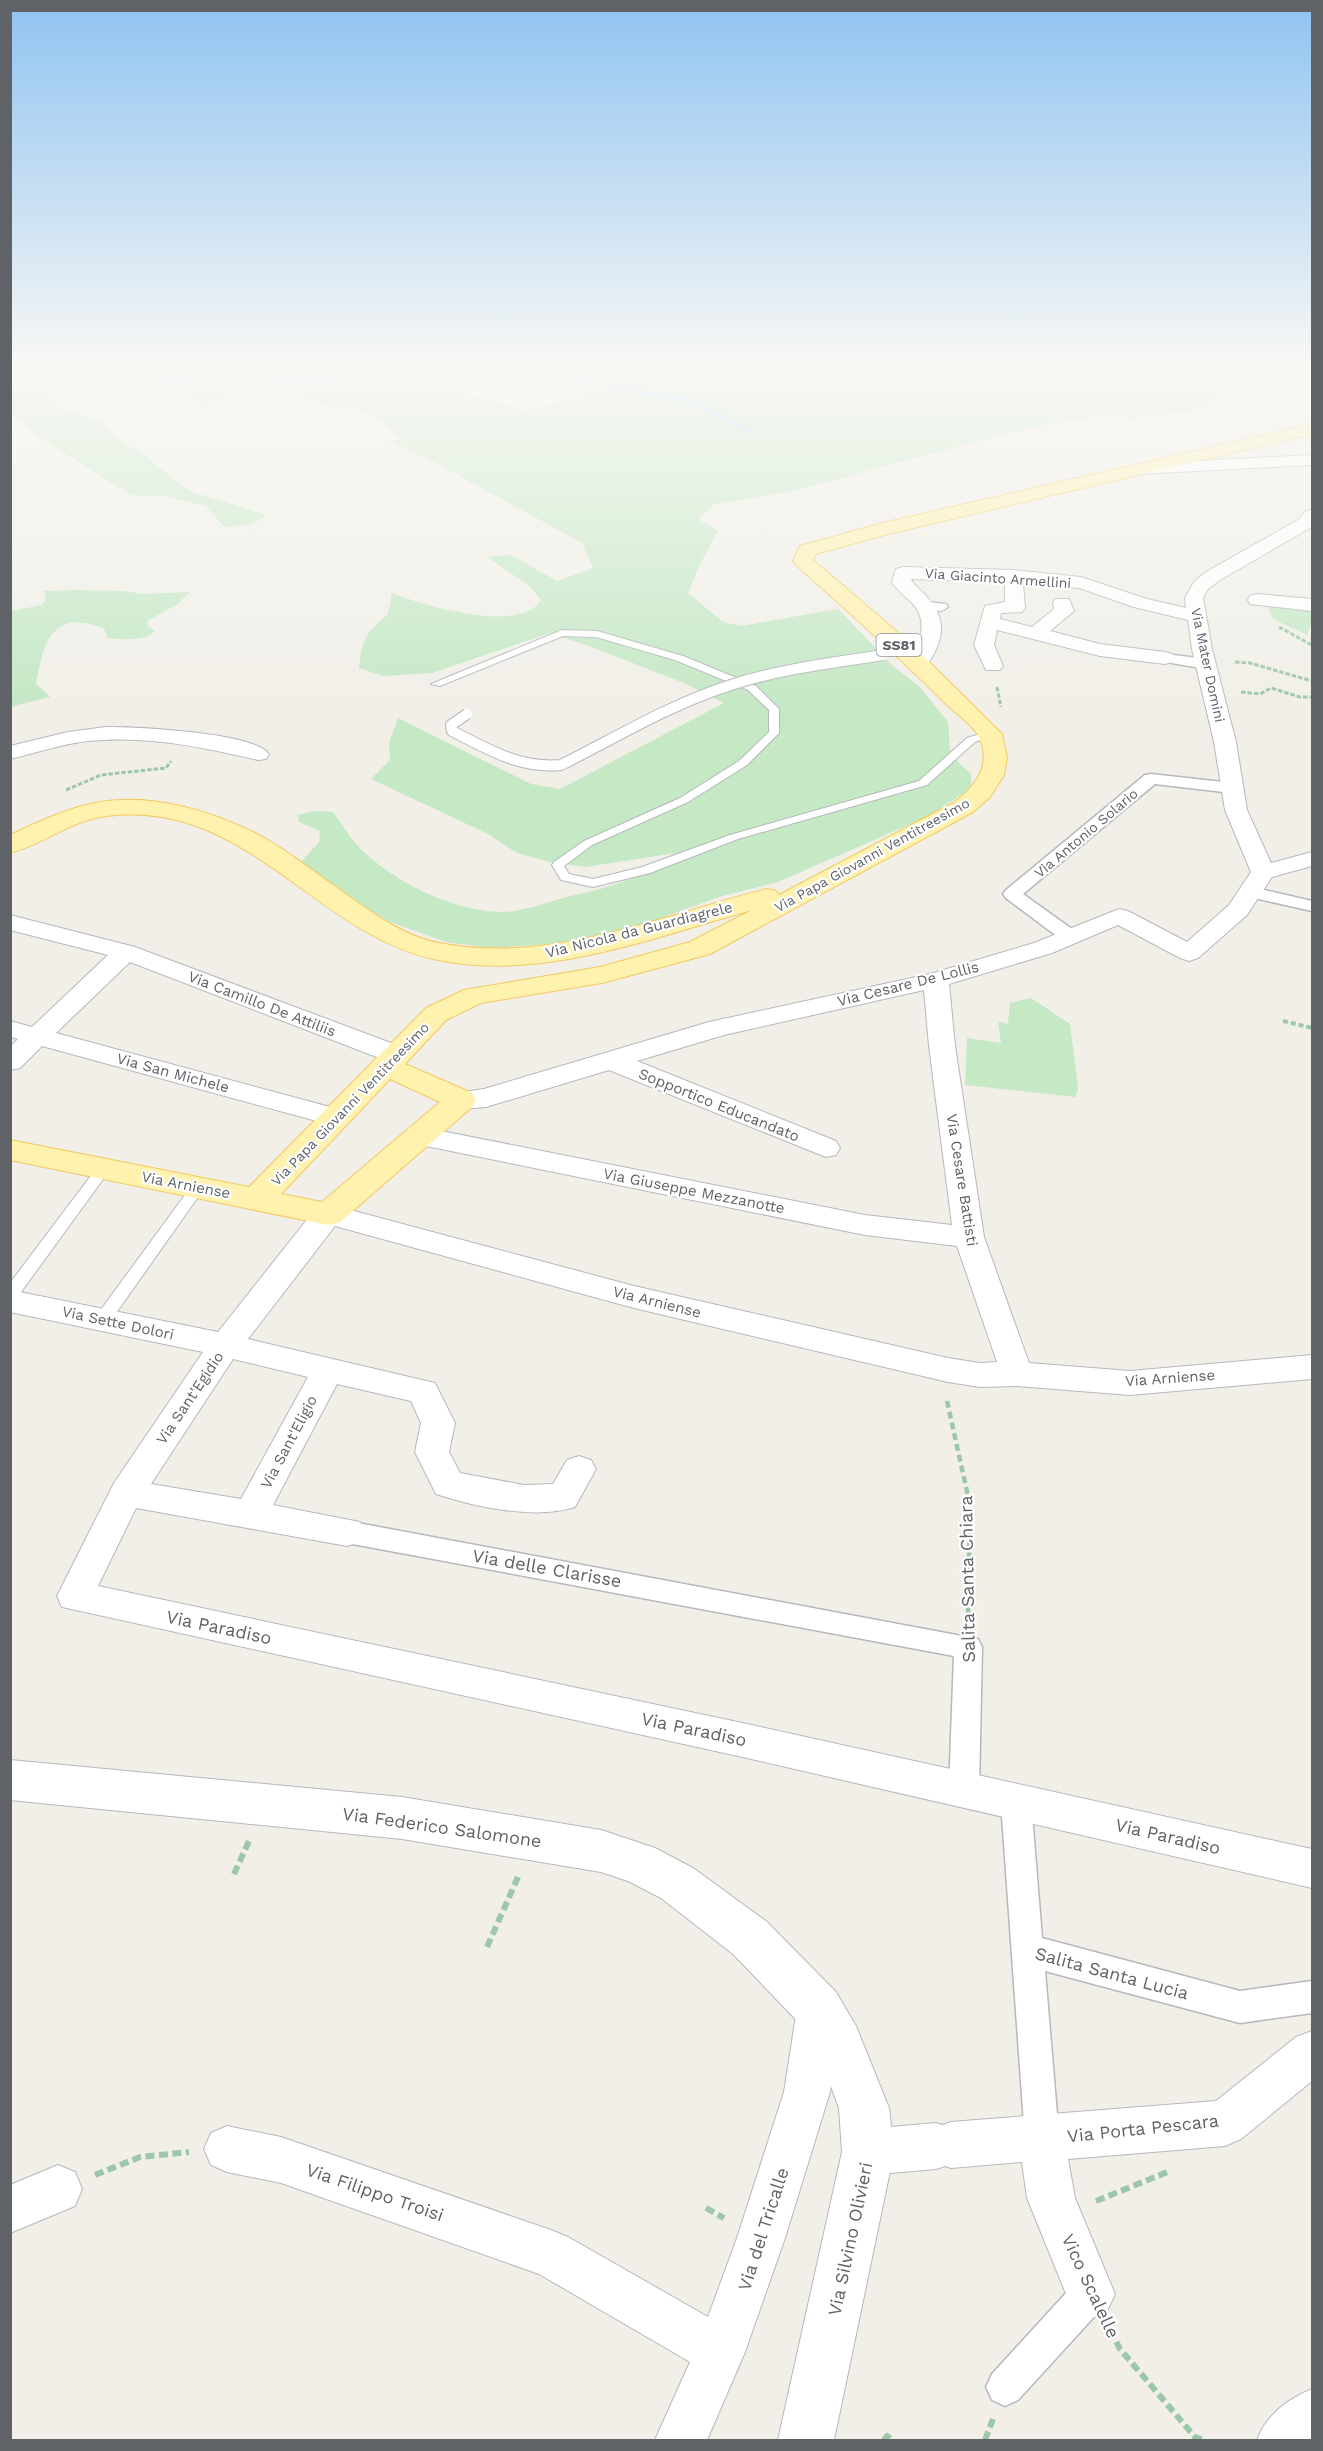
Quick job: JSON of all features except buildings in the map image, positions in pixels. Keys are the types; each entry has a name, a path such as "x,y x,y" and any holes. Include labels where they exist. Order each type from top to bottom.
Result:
{"main road":[{"name":"SS81","path":"990,734 840,591 803,561 807,550 883,529 1095,479"},
{"name":"Via Papa Giovanni Ventitreesimo","path":"257,1199 436,1014 474,996 602,975 700,948 964,807 980,795 991,780 997,764 995,747 990,734"},
{"name":"Via Nicola da Guardiagrele","path":"10,845 54,824 108,808 140,807 167,811 241,836 264,848 378,929 404,942 433,951 501,959 560,953 595,945 771,896 841,873"},
{"path":"328,1214 461,1100 391,1060"},
{"name":"Via Arniense","path":"14,1156 104,1168 328,1214"}],"street":[{"name":"Via Mater Domini","path":"1257,882 1236,810 1225,742 1195,616 1194,598 1201,586 1213,576 1304,524 1312,516"},
{"name":"Via Giacinto Armellini","path":"913,659 929,643 934,606 901,582 903,573 1014,576 1081,583 1141,603 1195,616"},
{"path":"993,666 984,645 989,614 999,607 1015,608 1014,576"},
{"path":"1257,600 1312,605"},
{"path":"1035,634 1064,611 1062,603"},
{"path":"989,614 1035,634 1100,650 1205,661"},
{"path":"10,753 86,735 132,734 220,743 258,754"},
{"name":"Via Antonio Solario","path":"1069,936 1012,894 1151,779 1232,788"},
{"path":"1257,882 1312,859"},
{"path":"1257,882 1312,906"},
{"name":"Via Cesare De Lollis","path":"461,1100 486,1098 718,1028 936,980 1043,948 1119,916 1189,953 1238,910 1257,882"},
{"name":"Via Camillo De Attiliis","path":"10,922 126,952 391,1060"},
{"path":"10,1062 23,1033 126,952"},
{"name":"Via Cesare Battisti","path":"936,980 942,1046 969,1237 1017,1374"},
{"name":"Via San Michele","path":"23,1033 335,1117"},
{"name":"Sopportico Educandato","path":"612,1061 826,1148"},
{"name":"Via Giuseppe Mezzanotte","path":"421,1136 865,1225 969,1237"},
{"name":"Via Sant'Egidio","path":"75,1596 126,1493 225,1345 328,1214"},
{"name":"Via Arniense","path":"328,1214 634,1297 948,1370 980,1375 1017,1374 1130,1383 1312,1367"},
{"name":"Via Sette Dolori","path":"10,1301 225,1345"},
{"path":"225,1345 423,1392 438,1424 432,1452 448,1484 524,1499 563,1497 579,1469"},
{"name":"Via Sant'Eligio","path":"250,1515 328,1370"},
{"name":"Via delle Clarisse","path":"126,1493 968,1647"},
{"name":"Via Paradiso","path":"75,1596 964,1790 1312,1869"},
{"name":"Salita Santa Chiara","path":"964,1790 968,1647"},
{"name":"Via Federico Salomone","path":"10,1780 402,1818 601,1851 639,1863 677,1883 750,1938 819,2009"},
{"path":"1016,1802 1027,1950"},
{"name":"Salita Santa Lucia","path":"1042,2138 1027,1950 1240,2007 1312,1997"},
{"name":"Via Silvino Olivieri","path":"806,2440 868,2152 864,2108 839,2043 819,2009"},
{"name":"Via del Tricalle","path":"681,2440 720,2352 761,2238 807,2091 819,2009"},
{"name":"Via Porta Pescara","path":"868,2152 1042,2138 1233,2133 1312,2053"},
{"name":"Vico Scalelle","path":"1042,2138 1051,2198 1090,2294"},
{"name":"Via Filippo Troisi","path":"227,2149 281,2160 551,2254 720,2352"},
{"path":"10,2209 58,2189"},
{"path":"1005,2387 1090,2294"},
{"path":"1283,2440 1312,2415"}],"lane":[{"path":"436,684 562,633 597,634 679,658 752,688 774,710 774,733 743,763 684,800 588,843 558,865 565,877 593,883 646,870 734,837 923,783 951,760 970,740 990,734"},
{"path":"467,714 452,725 452,731 521,765 542,768 561,765 693,700 731,686 787,671 883,655 913,659"},
{"path":"10,1295 104,1168"},
{"path":"103,1319 198,1187"}],"path":[{"path":"1205,661 1250,663 1312,681"},
{"path":"1212,688 1260,694 1271,688 1300,697 1312,697"},
{"path":"1283,1021 1312,1028"},
{"name":"Salita Santa Chiara","path":"948,1370 947,1401 970,1505 968,1647"},
{"path":"234,1874 250,1838"},
{"path":"487,1947 514,1885"},
{"path":"58,2189 140,2157 227,2149"},
{"name":"Vico Scalelle","path":"1090,2294 1120,2349 1195,2437 1203,2440"},
{"path":"884,2440 887,2436 892,2440"}],"green space":[{"path":"106,479 174,479 187,490 266,515 253,524 224,527 206,506 163,496 131,495"},
{"path":"466,479 836,479 793,491 713,505 698,519 718,531 699,566 688,593 723,622 741,626 838,609 893,666 919,686 948,722 950,749 959,763 971,774 971,788 929,816 778,882 722,896 628,930 564,943 491,948 446,942 388,921 348,899 301,862 319,842 320,831 299,822 298,815 314,811 333,812 364,852 394,875 448,902 486,911 504,912 529,908 626,881 652,869 676,853 585,867 550,862 517,853 488,834 371,779 390,760 389,743 398,718 531,784 560,789 724,703 684,683 550,633 432,673 383,676 359,668 361,650 369,632 388,614 392,593 447,610 493,616 514,615 530,610 541,600 528,585 487,557 511,555 557,581 593,568 582,543"},
{"path":"44,591 125,591 142,594 190,592 176,605 147,621 148,626 155,631 145,637 107,638 104,628 79,622 65,624 57,629 42,654 36,684 50,697 11,707 11,611 42,605 46,599"},
{"path":"1267,603 1312,609 1312,620 1307,635 1273,619"},
{"path":"1031,998 1070,1024 1078,1087 1076,1097 965,1085 967,1038 1001,1043 998,1021 1008,1024 1010,1003"}]}
